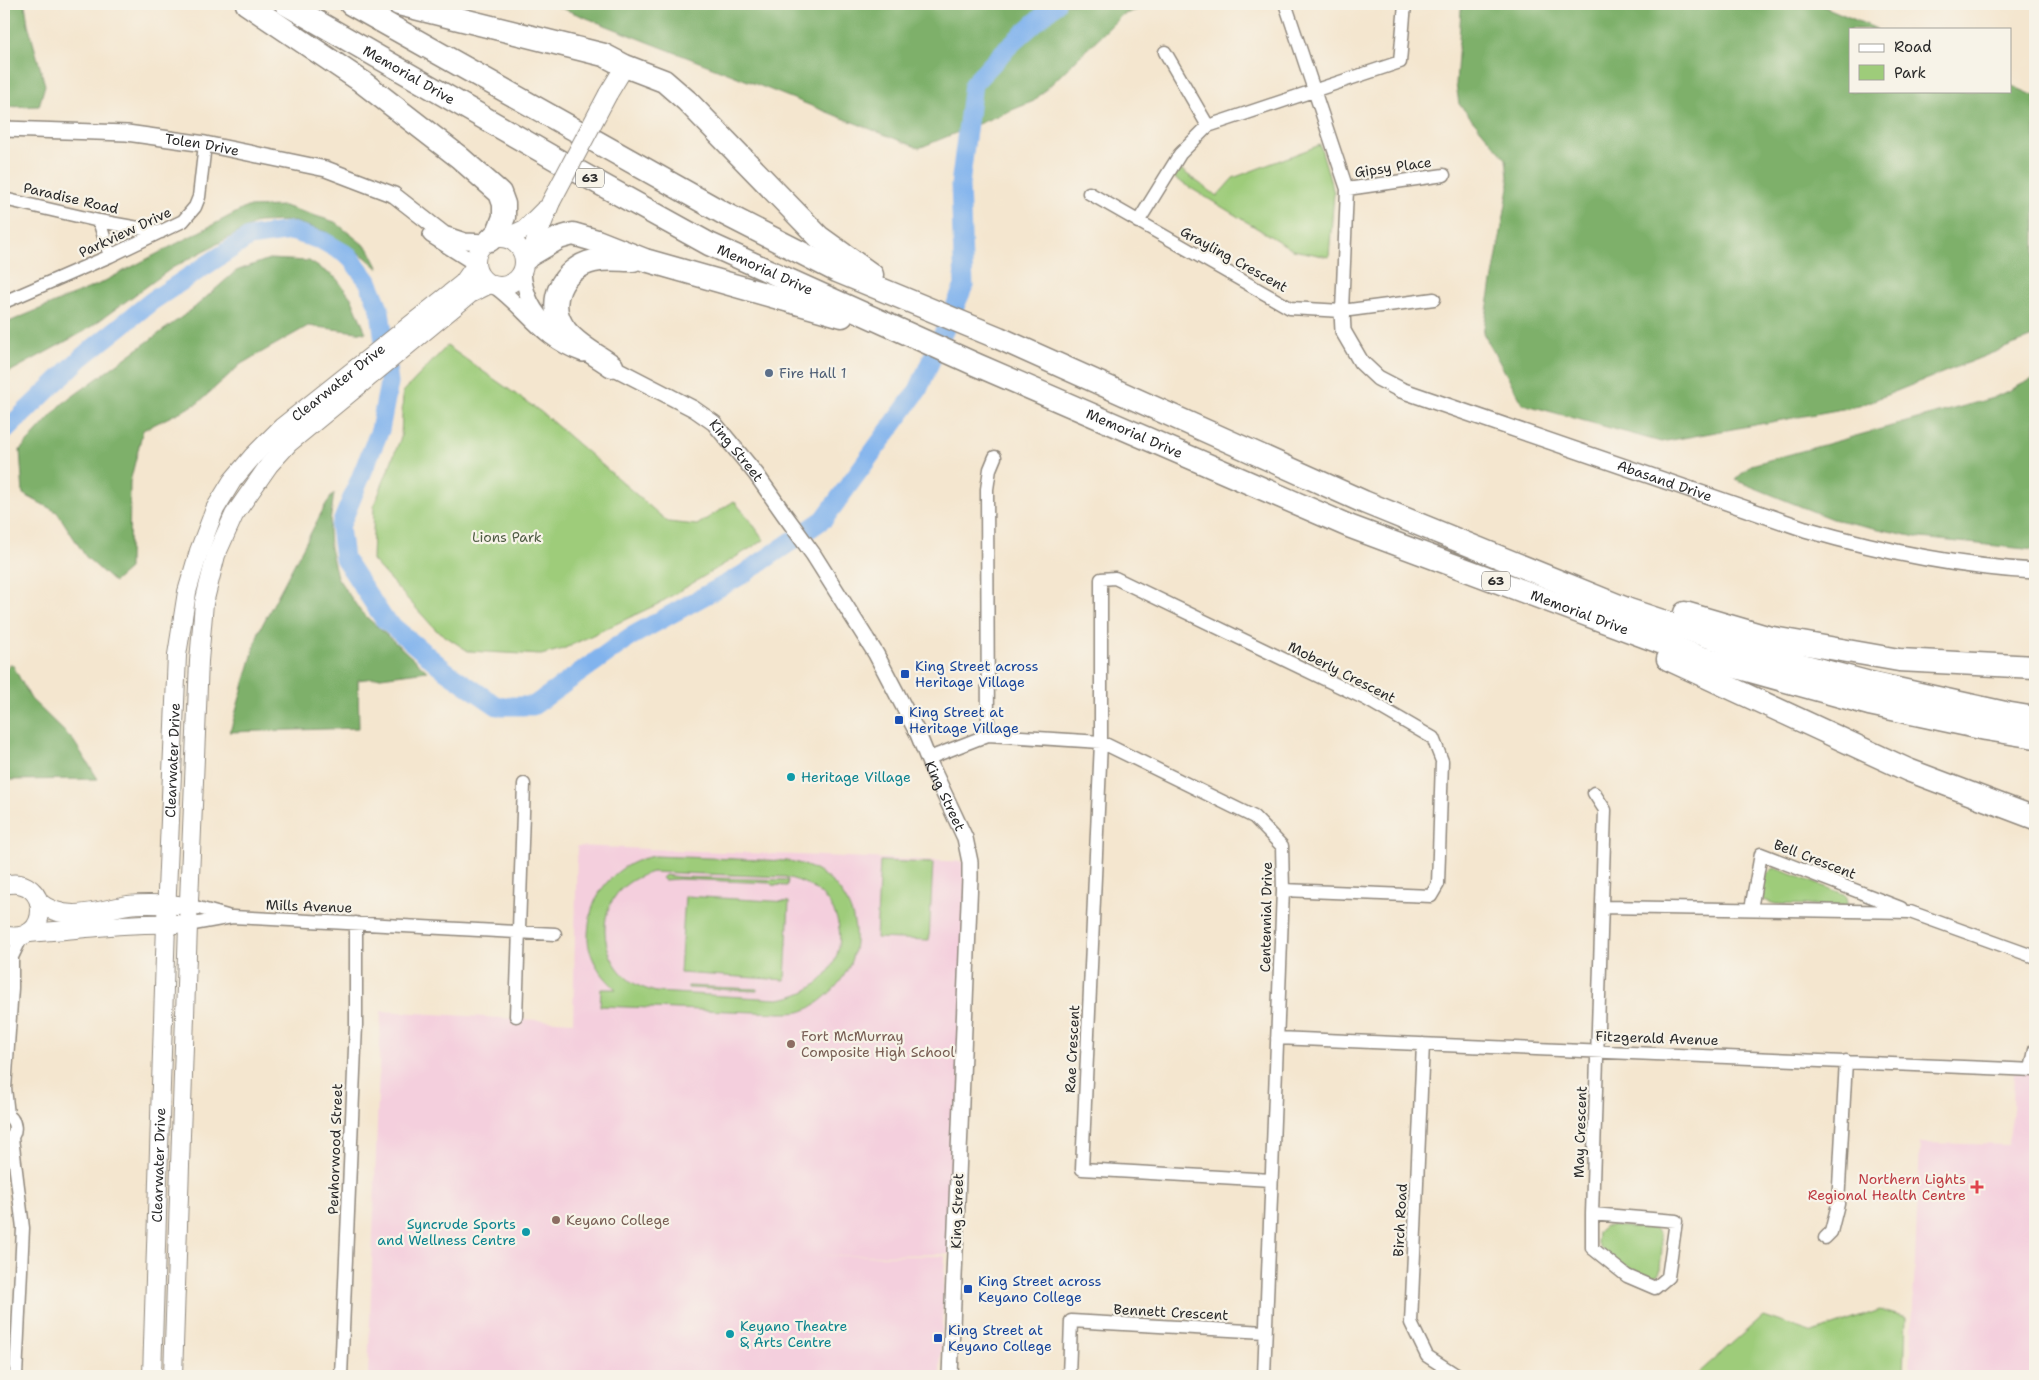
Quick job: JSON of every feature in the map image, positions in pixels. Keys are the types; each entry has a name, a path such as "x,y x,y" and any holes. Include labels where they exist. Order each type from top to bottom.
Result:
{"highway":[{"path":"247,4 361,81 459,157 500,193 504,204 504,217 494,240"},
{"name":"Memorial Drive","path":"286,4 559,161 709,244 904,333 1351,527 1700,657 1869,704 1986,729 2035,736"},
{"name":"Memorial Drive","path":"351,4 725,214 837,271 914,301 999,338 1364,502 1629,610 1764,655 1870,684 2035,718"},
{"path":"399,4 604,55 625,66 664,81 687,101 818,237 855,264 914,301"},
{"path":"526,264 559,238 573,234 597,241 644,260 904,333"},
{"path":"612,366 574,340 560,323 556,312 558,291 562,282 570,273 579,266 595,260 644,260"},
{"path":"1478,548 1767,637 1899,660 2035,668"},
{"path":"1504,584 1908,770 2035,818"}],"main road":[{"path":"551,202 525,229 494,240 480,250 475,265 480,275 493,285 506,286 512,283 526,264 551,202 608,94 625,66"},
{"path":"494,240 513,241 521,249 526,264"},
{"name":"Clearwater Drive","path":"152,1376 166,924 177,655 187,592 198,550 215,509 232,481 253,456 282,427 309,415 466,289 475,265"},
{"name":"Clearwater Drive","path":"466,289 493,285"},
{"name":"Clearwater Drive","path":"174,1376 188,905 199,661 204,603 216,555 234,515 252,488 309,415"},
{"path":"4,885 20,884 35,894 39,902 39,919 35,927 25,935"},
{"path":"39,902 48,909 75,914 103,911 128,905 188,905"},
{"path":"4,936 84,929 115,924 188,925"}],"street":[{"path":"1138,222 1180,154 1208,126 1400,62 1405,4"},
{"path":"1286,6 1347,189 1342,311"},
{"path":"1164,52 1208,126"},
{"name":"Tolen Drive","path":"4,129 127,133 205,144 326,169 394,195 444,234 464,241 494,240"},
{"name":"Parkview Drive","path":"4,302 110,256 183,221 196,207 199,197 205,144"},
{"name":"Gipsy Place","path":"1347,189 1444,175"},
{"name":"Grayling Crescent","path":"1089,193 1290,308 1342,311 1434,299"},
{"name":"Tolen Drive","path":"394,195 430,234 475,265"},
{"name":"Paradise Road","path":"5,200 99,222 161,232"},
{"path":"99,222 110,256"},
{"name":"King Street","path":"526,264 526,293 540,316 548,326 587,355"},
{"name":"King Street","path":"493,285 517,303 527,317 545,334 569,349 612,366 694,408 714,423 750,467 813,554 888,675 929,758 965,838 970,862 950,1376"},
{"name":"Abasand Drive","path":"1342,311 1343,331 1361,362 1378,378 1401,390 1840,539 1904,554 1964,565 2035,571"},
{"path":"988,735 987,489 990,469 995,457"},
{"name":"Moberly Crescent","path":"1101,742 1101,579 1115,578 1366,699 1433,738 1442,761 1438,884 1431,896 1283,890"},
{"name":"Centennial Drive","path":"929,758 988,735 1101,742 1254,817 1282,846 1283,890 1264,1376"},
{"name":"Rae Crescent","path":"1101,742 1082,1169 1271,1180"},
{"path":"516,1016 524,784"},
{"path":"1594,793 1605,810 1597,1051"},
{"name":"Bell Crescent","path":"1751,909 1761,854 1910,912 2035,957"},
{"name":"Mills Avenue","path":"188,905 232,918"},
{"name":"Bell Crescent","path":"1602,907 1910,912"},
{"name":"Mills Avenue","path":"188,925 232,918 356,922 555,934"},
{"name":"Penhorwood Street","path":"341,1376 356,1025 356,922"},
{"path":"16,1376 23,1228 21,1205 8,1140 15,1128 14,1123 6,1114 5,1088 12,988 11,965 15,948 25,935"},
{"name":"Fitzgerald Avenue","path":"1277,1038 2033,1070"},
{"name":"Birch Road","path":"1423,1044 1411,1323 1427,1356 1458,1376"},
{"path":"2033,1070 2035,1050"},
{"name":"May Crescent","path":"1592,1214 1676,1221 1668,1277 1655,1288 1627,1276 1592,1248 1592,1214 1597,1051"},
{"path":"1825,1238 1830,1232 1838,1204 1846,1061"},
{"path":"4,1160 16,1183"},
{"name":"Bennett Crescent","path":"1069,1376 1071,1321 1265,1332"}],"shaded area":[{"path":"577,846 970,862 955,1254 811,1256 945,1256 940,1376 368,1376 381,1011 573,1022"},
{"name":"Northern Lights Regional Health Centre","path":"2014,1069 2035,1070 2035,1376 1910,1376 1920,1143 2008,1145 2013,1109"}],"green space":[{"path":"4,4 25,4 28,24 45,85 39,106 4,107"},
{"path":"551,4 1154,4 1122,15 1034,101 919,148"},
{"path":"1463,4 1818,4 1875,28 1849,28 1849,92 2012,92 2012,86 2035,96 2035,336 1859,406 1661,442 1523,404 1483,333 1509,187 1506,159 1459,104 1456,84"},
{"path":"1320,145 1334,193 1329,257 1293,250 1174,178 1180,169 1217,196 1233,178"},
{"path":"284,206 335,222 369,249 379,269 365,257 326,232 292,221 258,222 172,268 85,331 4,375 4,324 97,285 247,207"},
{"path":"269,259 309,261 336,278 352,299 366,333 308,326 241,364 198,403 143,430 130,482 129,569 114,582 86,557 57,512 23,494 20,450 62,404 194,308 236,271"},
{"name":"Lions Park","path":"447,346 541,412 668,522 697,525 734,501 764,540 658,604 563,649 541,655 468,651 436,630 372,560 374,506 401,437 403,392"},
{"path":"2035,378 2035,550 1921,538 1832,519 1735,480 1751,465 1993,398"},
{"path":"334,493 329,530 330,548 337,577 361,612 427,671 358,680 359,728 230,732 259,631 326,504"},
{"path":"12,664 31,699 73,740 98,779 4,780 4,669"},
{"path":"654,856 789,861 812,868 831,881 845,898 853,917 855,938 852,959 842,979 819,1002 806,1010 797,1012 780,1013 600,1006 601,989 616,989 600,972 590,951 588,934 592,911 596,899 610,879 619,871 641,859","holes":["652,872 785,877 810,886 827,901 837,920 840,940 835,960 823,978 804,992 778,999 656,992 641,987 628,979 618,969 611,957 605,931 610,905 627,884 639,877"]},
{"path":"880,861 933,863 929,940 876,938"},
{"path":"1775,868 1844,894 1847,897 1848,903 1845,906 1775,904 1764,900 1762,896 1764,880 1768,873"},
{"path":"665,875 788,880 787,886 772,885 770,883 664,880 662,878"},
{"path":"685,896 789,902 785,980 680,973"},
{"path":"688,986 757,989 757,991 688,988"},
{"path":"1605,1226 1654,1228 1662,1242 1660,1271 1657,1275 1646,1277 1619,1264 1600,1248 1597,1242 1598,1232"},
{"path":"1880,1310 1906,1318 1904,1376 1695,1376 1763,1316 1813,1333"}],"waterway":[{"path":"4,432 82,357 152,301 249,237 291,231 323,241 349,256 368,281 380,310 389,383 380,430 340,527 344,558 384,619 446,671 497,706 533,706 630,637 742,575 824,519 918,390 964,286 960,185 973,84 1009,46 1056,4"}],"place":[{"name":"Fire Hall 1","path":"769,373"},
{"name":"King Street across Heritage Village","path":"905,674"},
{"name":"King Street at Heritage Village","path":"899,720"},
{"name":"Heritage Village","path":"791,777"},
{"name":"Fort McMurray Composite High School","path":"791,1044"},
{"name":"Northern Lights Regional Health Centre","path":"1977,1187"},
{"name":"Keyano College","path":"556,1220"},
{"name":"Syncrude Sports and Wellness Centre","path":"526,1232"},
{"name":"King Street across Keyano College","path":"968,1289"},
{"name":"Keyano Theatre & Arts Centre","path":"730,1334"},
{"name":"King Street at Keyano College","path":"938,1338"}]}
